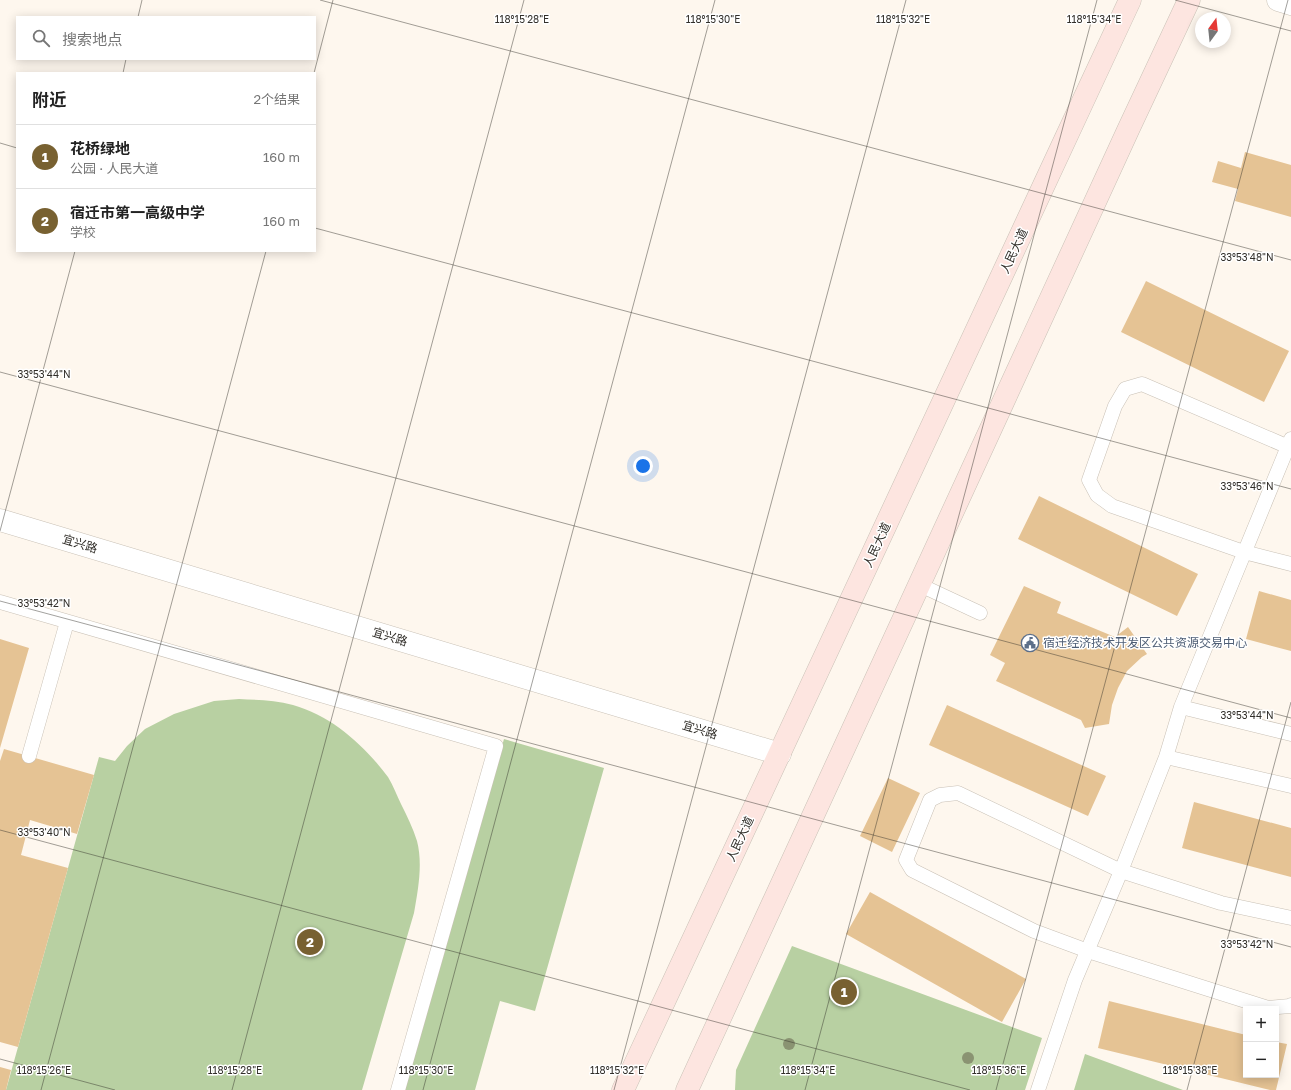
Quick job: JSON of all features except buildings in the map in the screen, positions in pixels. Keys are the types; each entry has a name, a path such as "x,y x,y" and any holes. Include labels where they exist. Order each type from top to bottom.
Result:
{"main road":[{"name":"人民大道","path":"623,1090 1130,0"},
{"path":"687,1090 920,586 1122,142 1189,0"}],"street":[{"path":"1278,0 1291,4"},
{"name":"宜兴路","path":"0,520 780,754"}],"lane":[{"path":"1038,1090 1075,980 1121,871 1166,757 1181,707 1244,552 1290,445 1142,384 1125,389 1115,406 1089,480 1097,495 1112,506 1244,552 1291,564"},
{"path":"920,586 980,613"},
{"path":"0,602 496,746 398,1090"},
{"path":"29,756 67,622"},
{"path":"1181,707 1291,734"},
{"path":"1166,757 1291,786"},
{"path":"1291,918 1221,903 1121,871 958,793 940,795 930,800 906,860 912,870 1034,931 1088,951 1268,1008 1291,1005"}],"green space":[{"path":"239,699 273,701 293,705 321,716 346,733 369,754 388,777 414,831 419,850 420,868 414,913 362,1090 6,1090 99,757 115,761 127,746 145,729 174,714 214,701"},
{"path":"504,739 604,768 535,1011 500,1001 475,1090 404,1090"},
{"path":"792,946 1042,1038 1025,1090 735,1090 736,1070"},
{"path":"1085,1054 1183,1090 1074,1090"}],"place":[{"name":"宿迁经济技术开发区公共资源交易中心","path":"1030,643"},
{"name":"宿迁市第一高级中学","path":"310,942"},
{"name":"花桥绿地","path":"844,992"}]}
